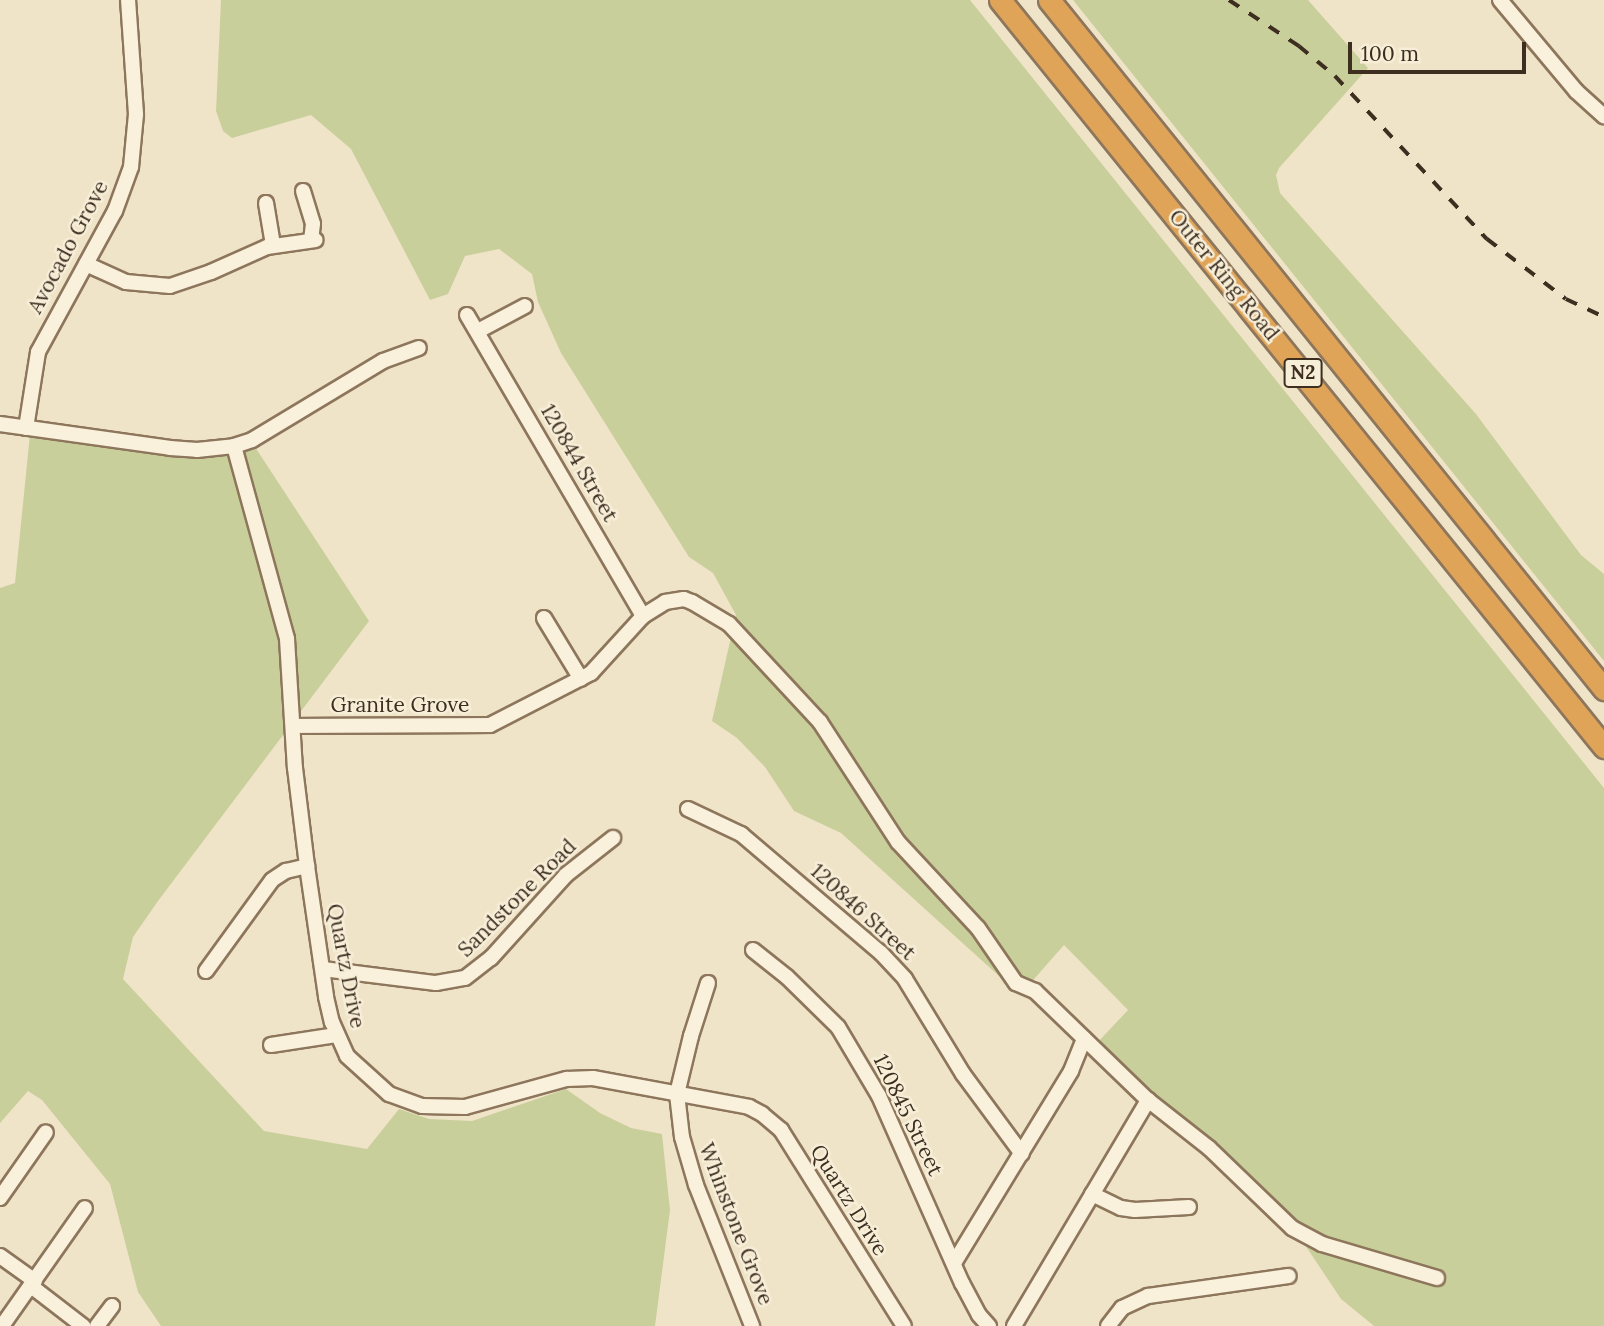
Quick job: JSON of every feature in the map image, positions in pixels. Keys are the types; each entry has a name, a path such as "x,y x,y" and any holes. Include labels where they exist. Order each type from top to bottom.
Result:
{"highway":[{"name":"Outer Ring Road","path":"1000,0 1604,747"},
{"name":"Outer Ring Road","path":"1049,0 1604,689"}],"street":[{"name":"Avocado Grove","path":"26,428 38,352 124,188 135,149 136,114 128,0"},
{"path":"1500,0 1576,92 1604,116"},
{"path":"86,264 126,282 170,286 273,245 314,240 313,224 303,191"},
{"path":"266,203 273,245"},
{"path":"478,331 525,306"},
{"name":"120844 Street","path":"467,315 643,616"},
{"path":"0,424 170,448 197,450 234,446 252,440 383,362 419,348"},
{"name":"Quartz Drive","path":"234,446 287,639 307,866 326,998 336,1035 347,1056 374,1084 389,1094 422,1106 464,1107 578,1078 593,1078 749,1107 762,1114 780,1130 904,1326"},
{"name":"Granite Grove","path":"293,726 481,726 498,722 581,679 603,663 643,616 665,602 684,599 692,602 729,624 820,722 898,842 978,928 1016,982 1035,991 1084,1039"},
{"path":"544,618 581,679"},
{"name":"120846 Street","path":"688,808 741,834 881,953 905,979 963,1074 1022,1154"},
{"name":"Sandstone Road","path":"323,969 436,983 465,978 491,958 566,875 613,838"},
{"path":"206,971 272,880 286,871 307,866"},
{"name":"120845 Street","path":"753,950 806,994 838,1027 879,1096 971,1301 989,1326"},
{"path":"677,1094 691,1036 708,983"},
{"path":"271,1045 336,1035"},
{"path":"954,1263 1071,1071 1084,1039 1149,1100 1209,1148 1292,1227 1322,1244 1437,1278"},
{"name":"Whinstone Grove","path":"677,1094 687,1159 752,1326"},
{"path":"1014,1326 1149,1100"},
{"path":"0,1198 46,1132"},
{"path":"1092,1194 1121,1208 1135,1210 1189,1207"},
{"path":"2,1326 85,1208"},
{"path":"0,1256 83,1326"},
{"path":"1108,1326 1122,1308 1148,1296 1289,1276"},
{"path":"97,1326 112,1306"}],"green space":[{"path":"221,0 970,0 1604,788 1604,1326 1374,1326 1341,1299 1285,1215 1198,1132 1096,1044 1128,1010 1064,945 1020,995 841,833 794,811 765,767 737,738 712,721 736,615 713,573 689,557 561,353 538,302 532,274 499,249 465,256 448,294 430,300 351,149 311,115 232,138 223,131 216,111"},
{"path":"1073,0 1308,0 1368,68 1279,168 1276,175 1280,193 1476,414 1581,555 1604,574 1604,661"},
{"path":"30,434 190,457 229,455 255,447 369,621 133,937 123,979 264,1131 367,1149 399,1109 429,1119 472,1121 566,1089 600,1113 631,1128 662,1134 670,1210 655,1326 161,1326 138,1292 110,1184 42,1100 28,1091 0,1123 0,588 15,583"}],"railway":[{"path":"1229,0 1299,46 1335,76 1487,239 1566,299 1604,317"}]}
